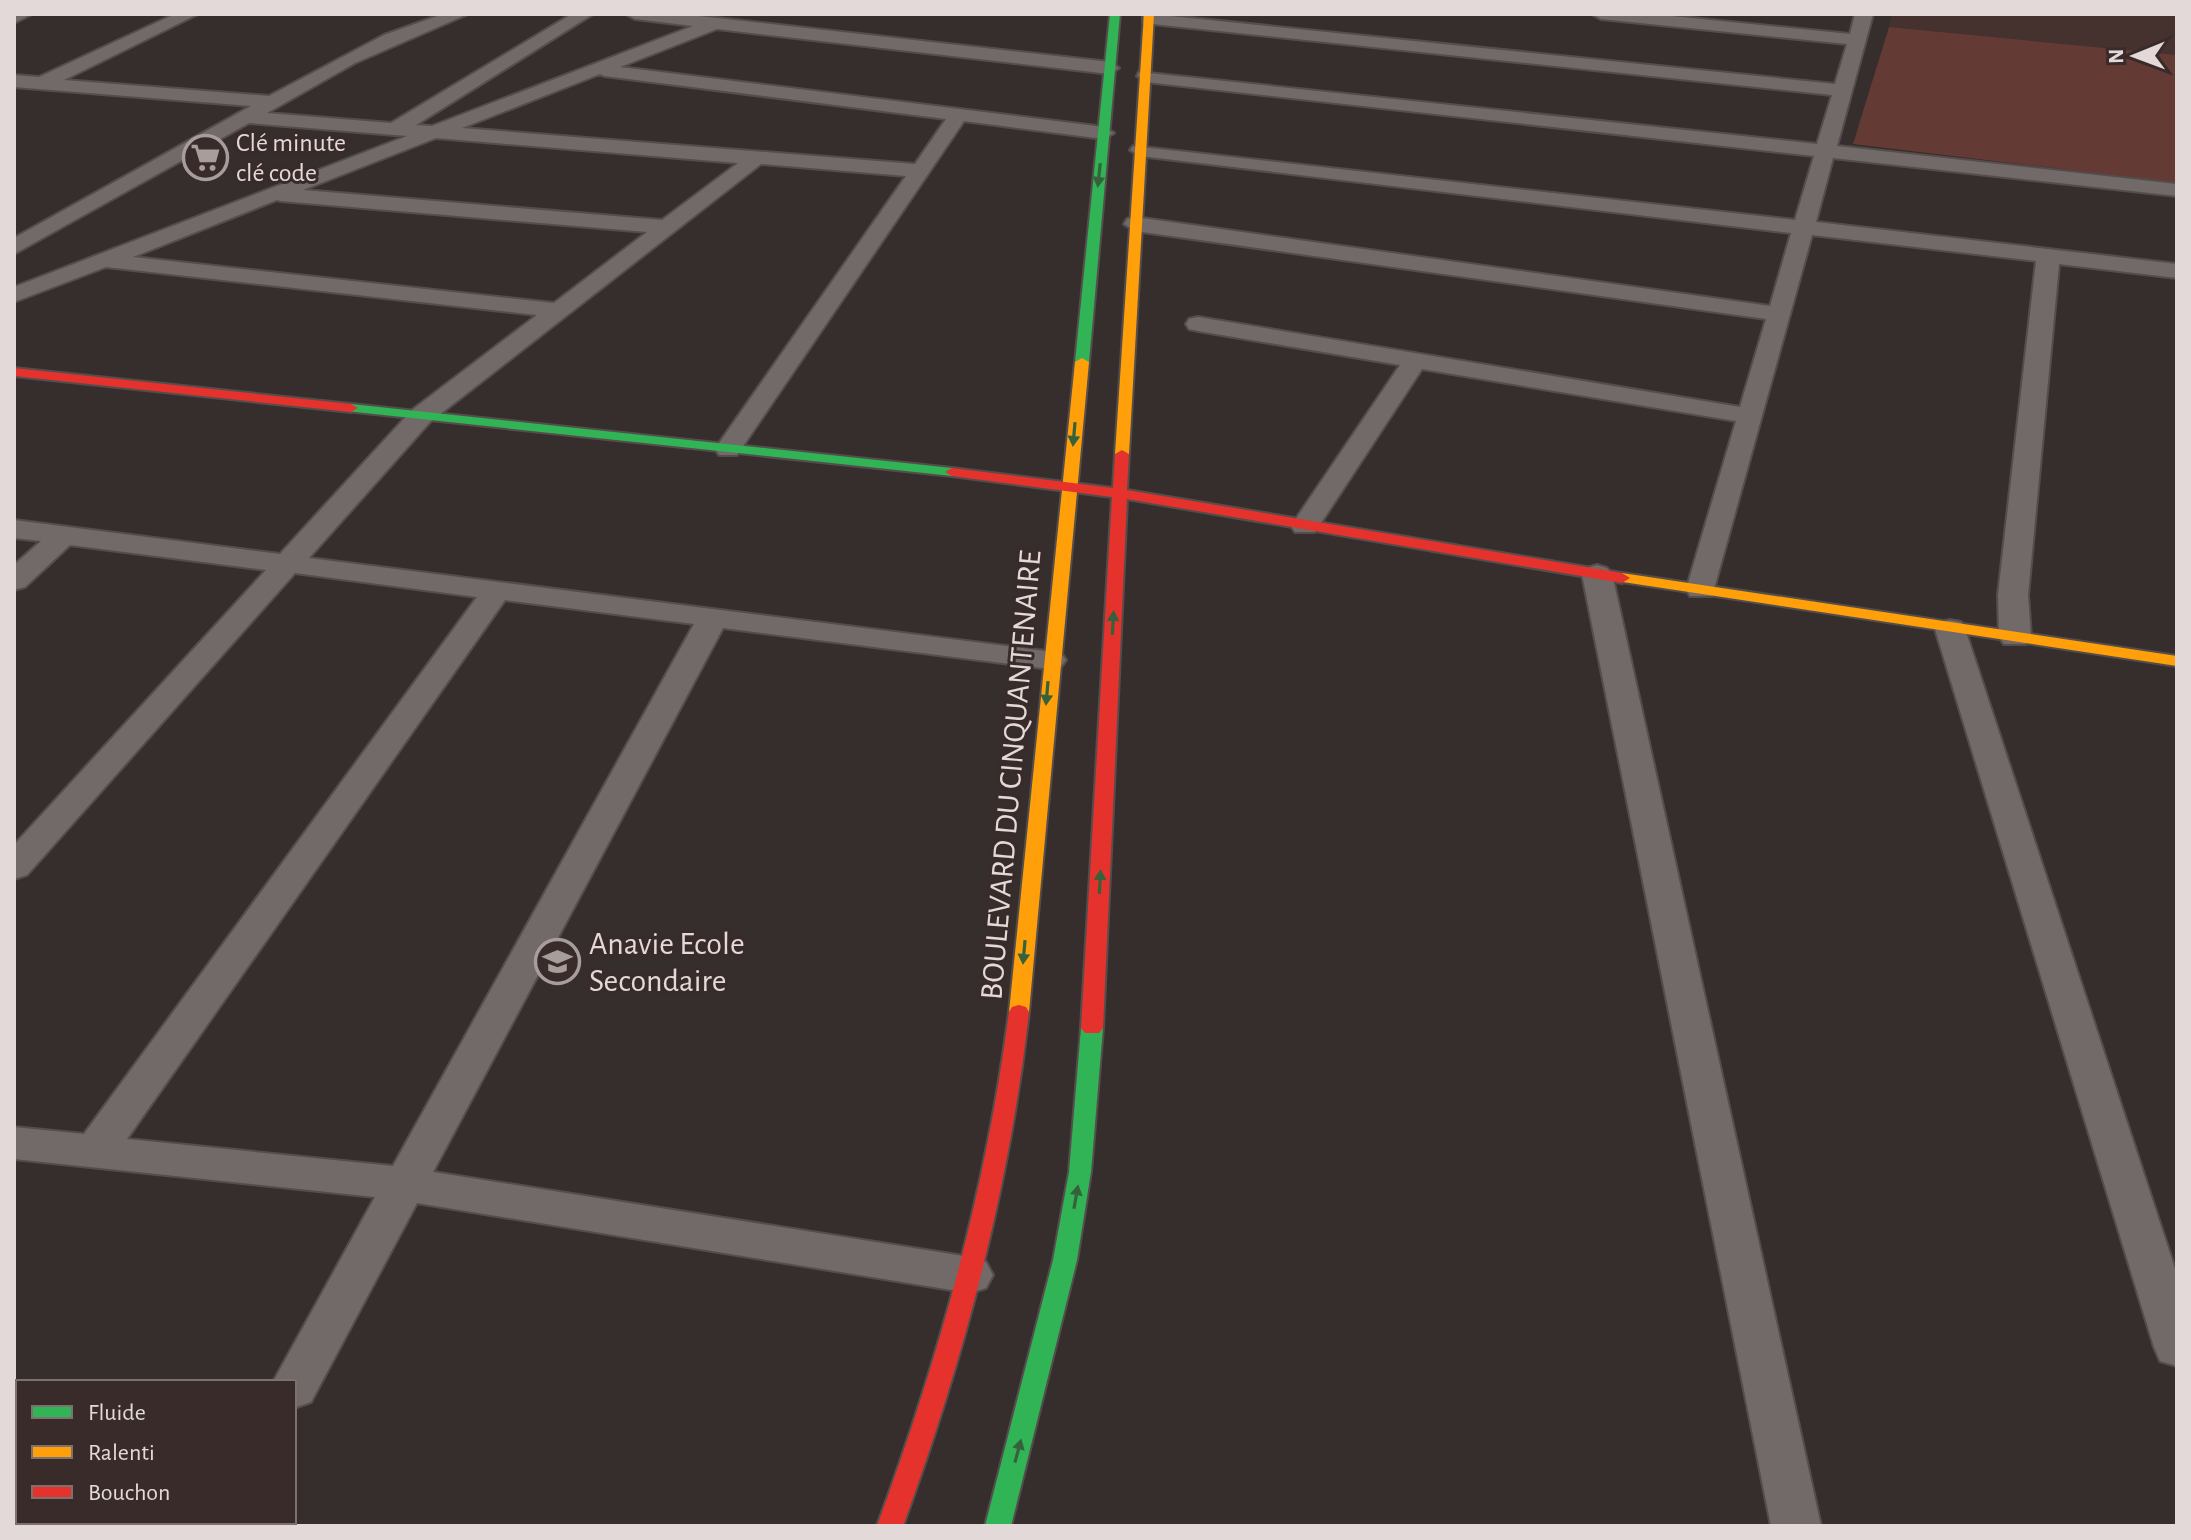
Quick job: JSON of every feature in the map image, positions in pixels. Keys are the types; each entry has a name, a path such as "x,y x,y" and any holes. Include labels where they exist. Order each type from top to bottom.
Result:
{"main road":[{"name":"BOULEVARD DU CINQUANTENAIRE","path":"890,1526 924,1441 970,1275 995,1179 1014,1065 1050,660 1114,14"},
{"path":"998,1526 1065,1260 1080,1172 1090,1068 1149,16"},
{"path":"14,372 1069,485 1597,574 2177,661"}],"street":[{"path":"14,18 23,14"},
{"path":"14,94 189,14"},
{"path":"14,247 269,102 390,39 459,14"},
{"path":"395,129 584,14"},
{"path":"635,14 1110,68"},
{"path":"1601,14 1857,40"},
{"path":"1701,590 1864,14"},
{"path":"1333,15 1338,28 1334,36"},
{"path":"1149,16 1842,90"},
{"path":"14,295 716,23"},
{"path":"598,69 1104,133"},
{"path":"1146,76 2177,190"},
{"path":"14,81 269,102"},
{"path":"728,449 959,115"},
{"path":"245,117 920,171"},
{"path":"1140,150 2177,271"},
{"path":"14,867 421,416 757,158"},
{"path":"273,195 667,227"},
{"path":"1135,224 1779,314"},
{"path":"2015,637 2013,595 2048,257"},
{"path":"104,260 557,310"},
{"path":"1198,324 1750,416"},
{"path":"1305,526 1415,361"},
{"path":"14,529 1050,660"},
{"path":"14,581 64,535"},
{"path":"1597,574 1796,1526"},
{"path":"95,1151 497,590"},
{"path":"296,1384 713,618"},
{"path":"1950,629 2177,1347"},
{"path":"14,1143 405,1184 970,1275"}],"shaded area":[{"path":"1892,14 2177,14 2177,55 1889,27"},
{"path":"1889,27 2177,55 2177,183 1853,144"}],"traffic: fast":[{"path":"1082,362 1115,14"},
{"path":"351,408 952,472"},
{"path":"998,1526 1065,1260 1080,1172 1092,1028"}],"traffic: slow":[{"path":"1122,454 1149,14"},
{"path":"1019,1012 1082,362"},
{"path":"1622,578 2177,661"}],"traffic: jam":[{"path":"14,372 351,408"},
{"path":"1092,1028 1122,454"},
{"path":"952,472 1069,485 1622,578"},
{"path":"890,1526 934,1401 972,1273 1001,1143 1019,1012"}],"place":[{"name":"Clé minute clé code","path":"205,158"},
{"name":"Anavie Ecole Secondaire","path":"558,962"}]}
